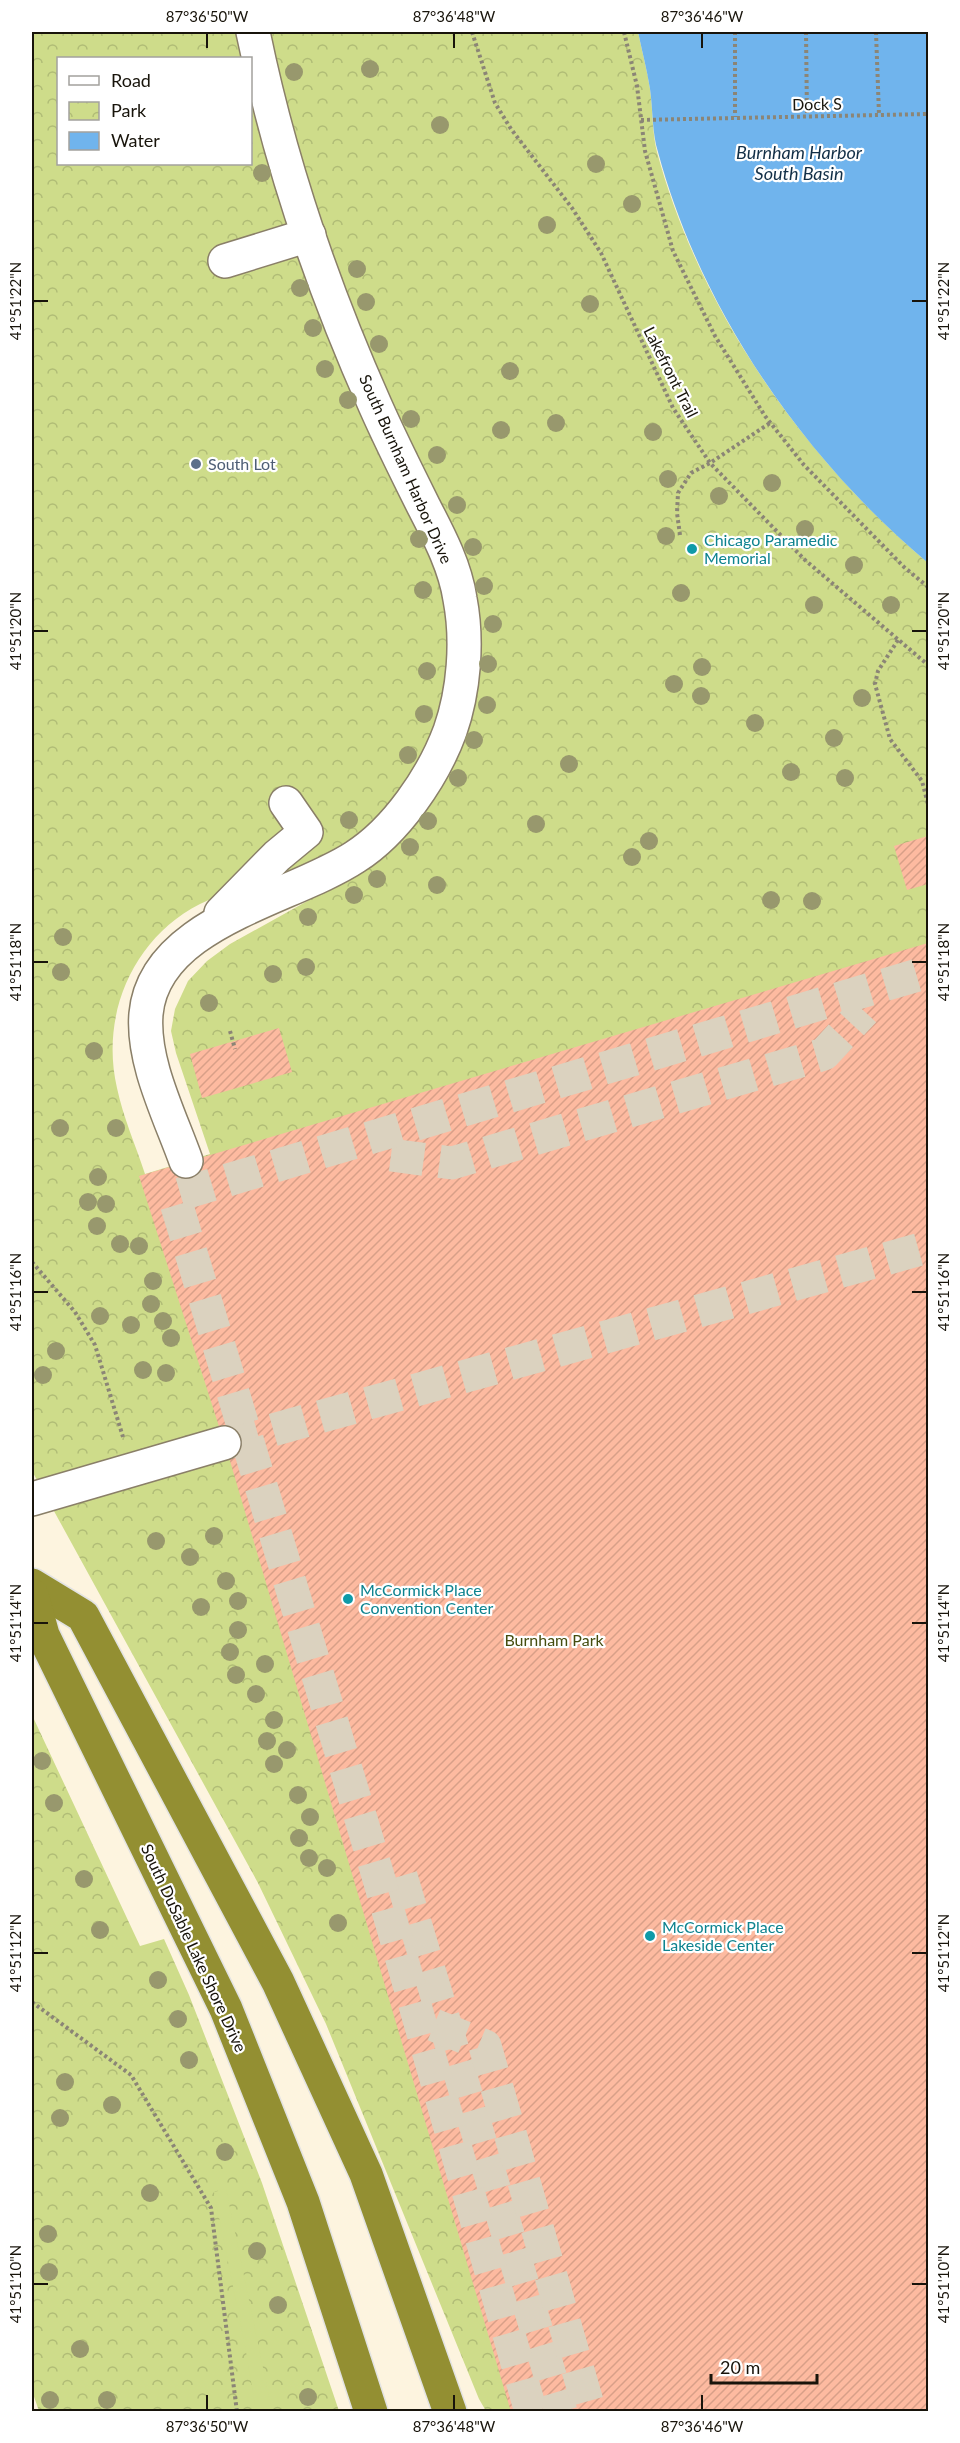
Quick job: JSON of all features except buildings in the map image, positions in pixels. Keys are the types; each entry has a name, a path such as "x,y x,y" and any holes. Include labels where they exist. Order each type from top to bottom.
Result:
{"highway":[{"path":"32,1585 83,1616 278,1982 366,2174 450,2412"},
{"name":"South DuSable Lake Shore Drive","path":"32,1594 43,1635 226,2009 303,2202 371,2412"}],"street":[{"name":"South Burnham Harbor Drive","path":"186,1161 148,1056 146,1013 156,980 174,955 206,930 322,877 358,856 411,803 432,768 450,730 461,684 464,646 460,599 447,554 375,404 339,318 309,235 264,84 254,32"},
{"path":"225,261 309,235"},
{"path":"206,930 277,856 306,832 286,803"},
{"path":"32,1499 224,1443"}],"path":[{"name":"Lakefront Trail","path":"472,32 495,103 511,129 572,208 601,253 673,408 710,463 805,560 928,665"},
{"path":"624,32 637,86 645,151 674,251 715,336 770,423 804,465 904,567 928,587"},
{"path":"735,32 735,117"},
{"path":"806,32 807,116"},
{"path":"876,32 879,115"},
{"name":"Dock S","path":"641,120 928,114"},
{"path":"680,535 676,513 678,494 691,473 770,423"},
{"path":"898,640 879,671 875,684 890,739 922,781 928,804"},
{"path":"230,1031 235,1049"},
{"path":"32,1262 75,1312 95,1345 132,1470"},
{"path":"32,2002 131,2075 211,2208 237,2412"}],"green space":[{"name":"Burnham Park","path":"32,32 237,32 242,57 57,57 57,165 252,165 252,97 431,554 447,620 449,661 445,692 436,723 424,753 407,781 387,807 339,850 311,865 284,876 213,898 176,919 156,937 140,958 127,981 118,1007 113,1033 113,1061 117,1088 126,1121 145,1174 210,1154 176,1053 171,1031 175,1009 188,981 207,961 230,944 354,875 386,850 476,654 334,262 297,148 269,32 638,32 650,89 657,152 676,211 700,269 729,324 762,378 799,429 839,477 928,563 928,2411 486,2411 479,2399 326,2024 258,1883 32,1471"},
{"path":"32,1715 140,1946 164,1939 189,1995 262,2183 339,2411 39,2411 32,2391"},
{"path":"226,2189 272,2411 256,2411 214,2192"}],"water":[{"name":"Burnham Harbor South Basin","path":"638,32 928,32 928,563 882,522 839,477 799,429 762,378 729,324 701,269 677,211 658,152 650,89"}],"tunnel":[{"path":"531,2412 379,1879 174,1196 928,972"},
{"path":"391,1155 452,1163 824,1054 864,1011"},
{"path":"226,1443 928,1247"},
{"path":"401,1876 561,2412"},
{"path":"434,2025 485,2046 590,2412"}],"place":[{"name":"South Lot","path":"196,464"},
{"name":"Chicago Paramedic Memorial","path":"692,549"},
{"name":"McCormick Place Convention Center","path":"348,1599"},
{"name":"McCormick Place Lakeside Center","path":"650,1936"}]}
